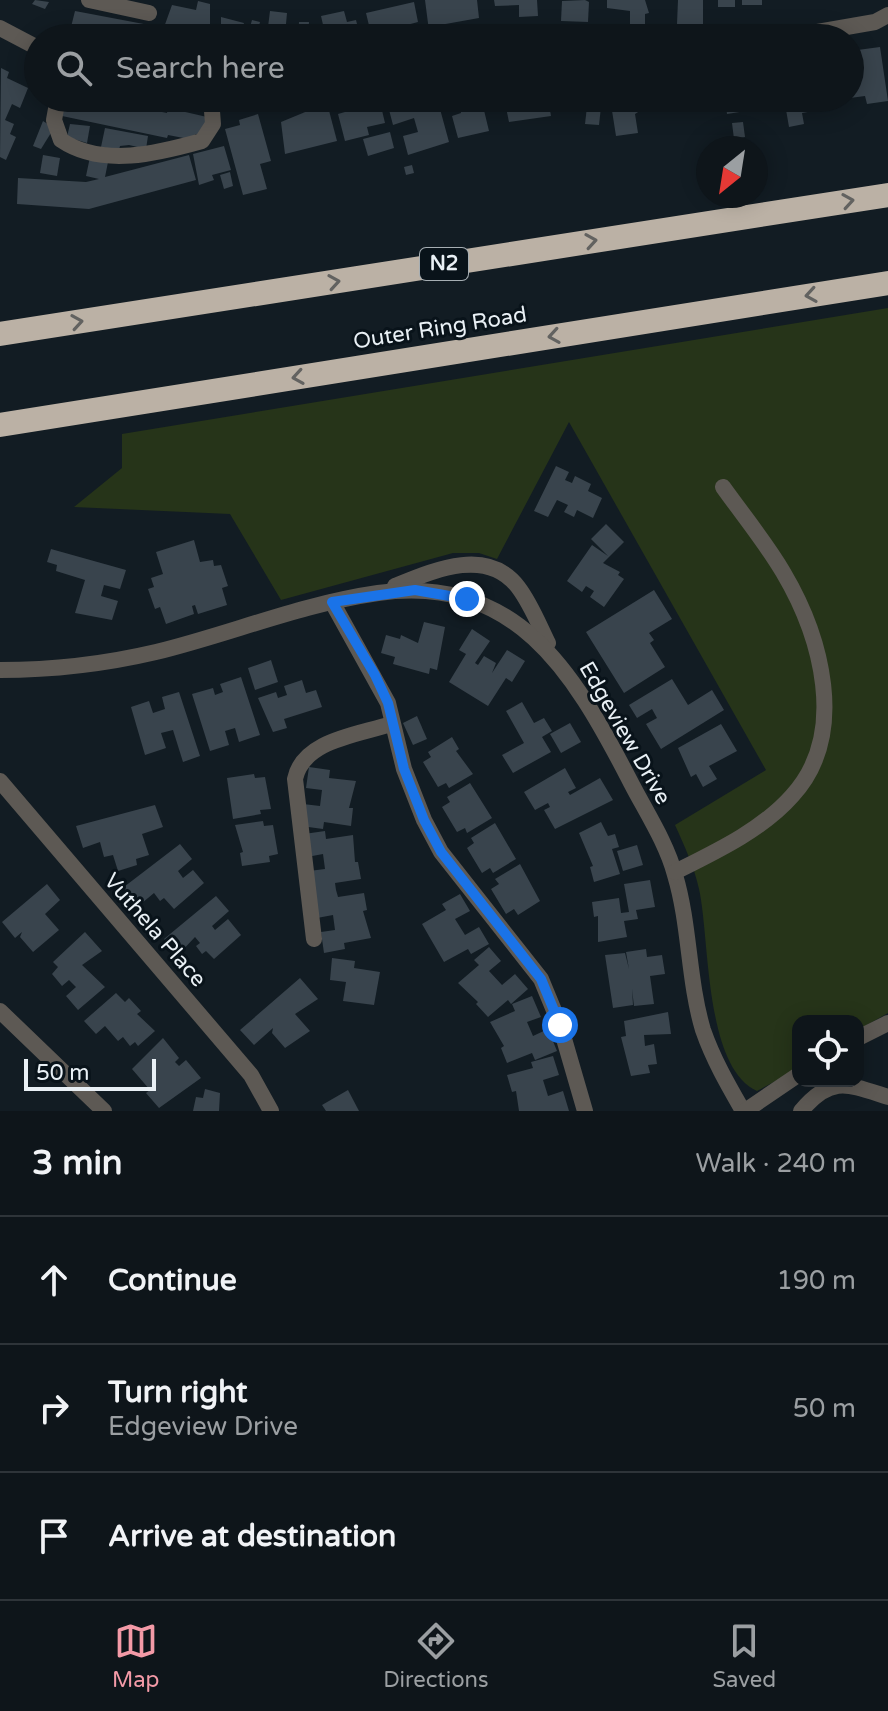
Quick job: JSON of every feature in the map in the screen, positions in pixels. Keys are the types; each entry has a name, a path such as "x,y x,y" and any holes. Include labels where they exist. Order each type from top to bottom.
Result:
{"highway":[{"name":"N2","path":"0,334 888,195"},
{"name":"Outer Ring Road","path":"0,425 888,283"}],"street":[{"path":"89,0 117,3 149,13"},
{"path":"860,24 887,19"},
{"path":"0,28 24,41"},
{"path":"55,112 54,120 61,140 79,149 126,155 163,152 202,141 213,124 212,112"},
{"path":"675,872 715,853 793,795 813,764 823,732 824,687 812,630 783,572 723,487"},
{"path":"377,593 448,566 483,566 517,584 554,655"},
{"name":"Edgeview Drive","path":"0,670 85,665 156,652 332,602 377,593 415,590 467,599 526,628 554,655 616,754 675,872 703,1027 716,1064 744,1111"},
{"path":"332,602 388,703 391,724 419,807 441,852 541,979 560,1025 585,1111"},
{"path":"314,939 295,779 297,769 309,752 391,724"},
{"name":"Vuthela Place","path":"0,781 251,1075 271,1111"},
{"path":"0,1011 104,1111"},
{"path":"864,1035 888,1023"},
{"path":"744,1111 792,1079"},
{"path":"801,1111 816,1093 835,1084 888,1097"}],"green space":[{"path":"888,308 888,1013 864,1027 864,1015 792,1015 792,1072 757,1091 740,1077 727,1056 712,999 699,889 675,825 766,770 569,422 497,559 479,553 453,553 281,600 230,514 74,507 122,468 122,434"}],"building":[{"path":"35,0 49,2 45,9 32,4"},
{"path":"425,0 477,0 479,18 428,24"},
{"path":"494,0 537,0 538,16 519,17 519,5 495,6"},
{"path":"607,0 645,0 649,13 645,14 645,24 630,24 630,11 607,8"},
{"path":"678,0 703,0 703,24 677,24"},
{"path":"718,0 735,0 735,7 718,7"},
{"path":"742,0 762,0 762,5 742,5"},
{"path":"198,1 210,4 210,24 165,24 172,5 196,10"},
{"path":"562,1 589,2 588,22 561,21"},
{"path":"414,2 418,22 369,24 366,13"},
{"path":"75,11 144,24 72,24"},
{"path":"270,11 287,13 286,24 268,24"},
{"path":"344,11 347,22 356,20 357,24 323,24 321,16"},
{"path":"221,17 244,23 244,24 221,24"},
{"path":"880,47 888,101 867,104 864,96 864,49"},
{"path":"1,68 9,72 7,78 24,86 24,98 20,108 12,104 5,120 14,124 10,134 16,137 6,160 0,157"},
{"path":"63,112 185,112 207,117 203,135 195,134 194,140 168,135 167,138 62,116"},
{"path":"305,112 329,112 337,141 285,154 281,122"},
{"path":"382,112 385,123 367,127 369,135 345,141 338,114"},
{"path":"390,112 441,112 449,142 408,155 403,136 418,132 414,118 393,125"},
{"path":"484,112 489,131 458,138 452,116"},
{"path":"507,112 550,112 551,116 509,122"},
{"path":"586,112 600,112 599,125 585,124"},
{"path":"612,112 638,112 635,114 638,133 616,136"},
{"path":"786,112 808,112 802,113 804,124 789,127"},
{"path":"258,114 271,161 260,164 267,189 243,195 225,129 240,125 239,120"},
{"path":"43,121 54,128 41,149 33,146"},
{"path":"743,122 745,136 734,136 732,123"},
{"path":"70,124 90,126 87,143 67,137"},
{"path":"105,128 148,136 146,149 129,145 120,146 119,150 101,147"},
{"path":"390,132 394,148 368,156 363,139"},
{"path":"224,146 231,170 212,175 214,180 199,185 193,154"},
{"path":"43,155 60,158 57,176 40,173"},
{"path":"189,155 196,180 89,209 17,204 18,178 86,182 99,179 86,176 90,157 108,162 105,177"},
{"path":"412,165 414,173 406,175 404,167"},
{"path":"230,172 233,186 224,189 220,175"},
{"path":"556,466 569,472 565,480 572,483 575,476 591,484 588,491 602,498 593,518 577,510 574,517 564,512 568,505 557,500 548,517 534,511"},
{"path":"606,524 624,542 603,563 620,572 618,575 624,579 604,607 590,597 594,591 586,586 582,592 567,581 592,545 608,556 591,539"},
{"path":"194,540 200,562 213,560 214,566 221,565 228,586 222,588 227,605 198,614 195,605 192,606 194,614 166,624 160,607 155,609 148,589 154,587 151,578 163,574 156,552"},
{"path":"51,549 126,570 120,589 104,585 101,596 118,601 112,620 75,613 85,580 56,571 57,565 47,562"},
{"path":"654,590 672,619 649,633 654,640 650,643 665,667 624,693 586,632"},
{"path":"424,622 445,627 437,670 430,668 429,674 393,664 395,657 381,653 386,635 400,639 401,635 418,643"},
{"path":"472,629 490,641 475,663 478,665 484,656 496,663 492,673 507,650 525,661 512,682 506,678 488,706 449,682 466,654 459,650"},
{"path":"271,660 278,682 255,690 248,668"},
{"path":"241,677 260,735 239,742 235,728 225,731 229,745 210,751 192,694 213,688 215,695 223,692 220,684"},
{"path":"672,679 688,705 712,690 724,710 661,749 646,724 657,718 652,709 637,718 629,705"},
{"path":"302,680 306,693 316,690 322,707 284,719 287,728 273,732 258,698 276,692 278,698 287,695 284,686"},
{"path":"179,692 200,756 183,762 173,730 161,733 166,748 145,755 131,707 149,701 153,713 165,709 162,697"},
{"path":"522,702 534,723 544,718 552,731 542,737 551,752 513,773 502,755 524,743 506,711"},
{"path":"417,716 427,739 413,745 403,723"},
{"path":"570,723 581,742 561,753 550,734"},
{"path":"721,724 737,751 709,766 717,779 703,787 696,774 691,777 678,748"},
{"path":"452,737 459,749 456,751 473,774 449,788 446,783 438,787 423,762 431,757 428,752"},
{"path":"309,767 330,770 329,778 356,781 349,808 353,808 351,826 324,822 323,829 301,826 303,804 320,806 322,790 306,788"},
{"path":"565,768 576,788 568,792 570,795 600,778 613,800 555,829 544,810 550,807 548,803 535,810 524,792"},
{"path":"254,774 255,778 265,777 271,809 233,819 227,778"},
{"path":"470,783 492,818 467,833 465,828 457,832 442,807 450,802 447,797"},
{"path":"155,805 163,827 142,834 149,855 136,859 137,865 118,871 113,855 104,857 100,842 83,848 76,826"},
{"path":"263,821 264,826 273,825 278,854 269,856 270,862 242,866 240,853 243,852 235,825"},
{"path":"601,822 608,836 615,834 619,847 612,849 620,874 594,882 590,867 593,866 579,833"},
{"path":"495,823 516,859 493,873 490,868 482,873 467,848 474,843 471,838"},
{"path":"325,831 326,839 353,835 355,862 358,862 361,879 335,883 336,890 338,897 364,893 367,910 363,911 371,938 344,943 345,949 324,953 321,932 335,930 333,915 317,918 309,871 325,869 323,854 307,857 304,834"},
{"path":"180,844 192,859 178,871 183,878 193,870 204,883 174,909 164,898 160,901 154,893 136,908 120,890"},
{"path":"637,845 643,865 623,871 617,851"},
{"path":"520,864 540,901 518,915 514,909 506,914 491,889 499,884 495,879"},
{"path":"650,880 655,907 636,910 638,919 624,921 627,937 598,942 598,916 594,917 592,902 619,898 621,913 629,912 624,884"},
{"path":"47,884 60,900 45,914 59,930 33,952 20,937 22,932 15,938 2,922"},
{"path":"460,894 470,911 455,919 465,935 479,927 489,944 471,954 468,949 444,962 422,924 446,910 442,904"},
{"path":"216,896 229,911 212,926 215,930 228,919 241,935 214,959 206,951 202,954 196,946 200,943 195,937 178,955 164,939"},
{"path":"85,932 102,951 82,965 105,987 78,1010 66,996 76,987 69,980 62,986 52,974 58,967 53,962"},
{"path":"489,947 501,961 489,971 502,985 515,974 528,989 511,1004 508,1000 488,1017 476,1004 478,1002 458,983 479,965 474,960"},
{"path":"646,949 647,957 662,955 665,974 650,976 654,1004 634,1006 632,989 633,1005 613,1008 605,955 625,953 629,969 626,952"},
{"path":"332,958 355,961 354,968 380,972 374,1005 343,1001 346,982 330,980"},
{"path":"300,978 318,999 295,1014 310,1031 285,1048 272,1033 273,1028 254,1045 240,1030"},
{"path":"116,993 125,1002 129,998 141,1011 137,1014 155,1031 138,1046 135,1042 130,1046 123,1037 118,1041 105,1026 96,1034 84,1021"},
{"path":"532,996 541,1017 527,1022 533,1036 548,1029 557,1051 535,1060 532,1053 507,1063 501,1048 504,1046 490,1022 515,1011 512,1004"},
{"path":"668,1012 671,1034 644,1035 645,1046 654,1044 657,1064 648,1065 650,1073 631,1076 621,1037 626,1036 624,1021"},
{"path":"163,1038 179,1058 175,1062 179,1066 186,1060 201,1078 159,1108 146,1093 150,1090 132,1069"},
{"path":"553,1056 559,1075 543,1080 548,1096 563,1091 569,1111 519,1111 516,1091 512,1092 507,1075 533,1068 531,1062"},
{"path":"205,1089 220,1093 219,1111 193,1111 196,1097 203,1098"},
{"path":"348,1090 359,1111 326,1111 322,1105"}],"route":[{"path":"467,599 415,590 377,593 332,602 388,703 404,769 424,820 441,852 541,979 560,1025"}]}
